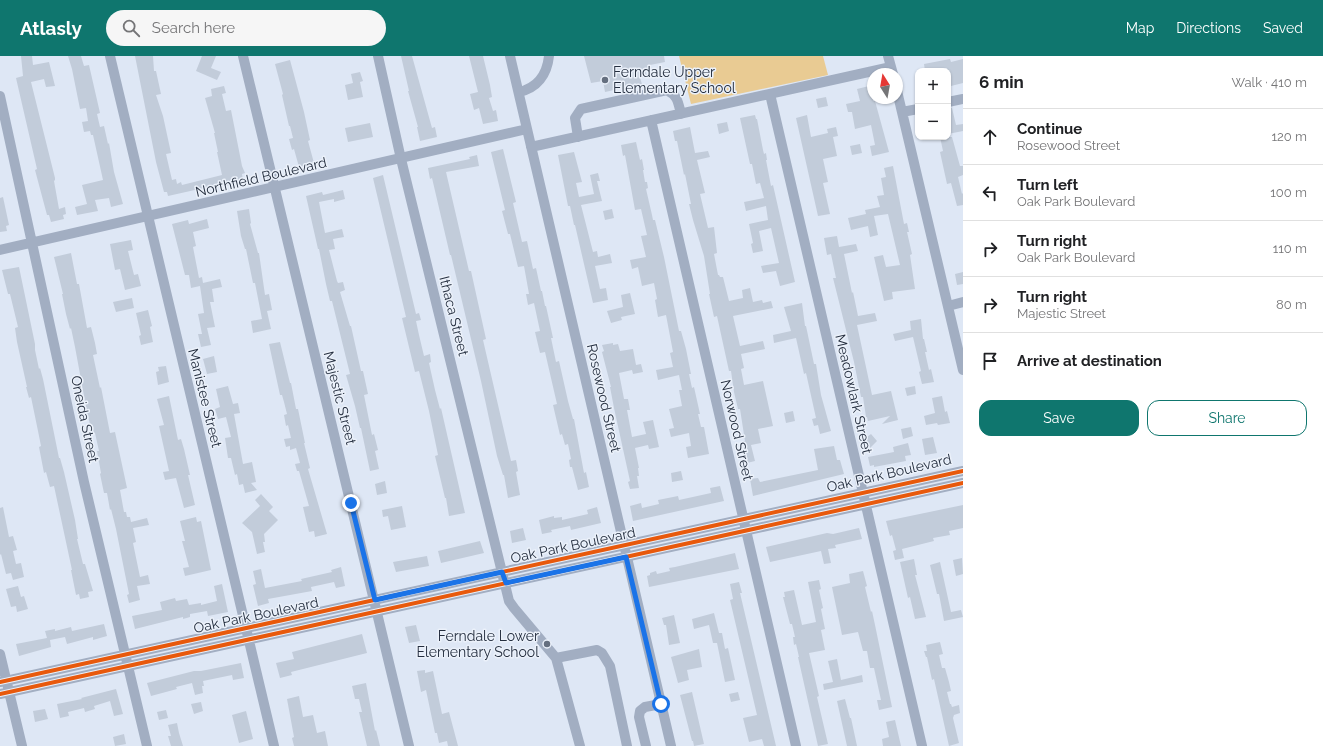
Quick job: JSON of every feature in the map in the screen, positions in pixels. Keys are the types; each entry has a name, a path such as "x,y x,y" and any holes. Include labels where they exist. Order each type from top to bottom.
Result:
{"street":[{"name":"Manistee Street","path":"110,56 274,746"},
{"name":"Majestic Street","path":"243,56 409,746"},
{"name":"Ithaca Street","path":"378,56 401,159 502,572 506,583 509,601 556,658"},
{"name":"Rosewood Street","path":"510,56 671,746"},
{"path":"519,92 528,90 537,83 546,70 550,56"},
{"path":"888,56 891,68"},
{"path":"531,147 770,94 867,75"},
{"path":"578,137 575,118 581,109 667,90 673,93 678,100 681,114"},
{"name":"Meadowlark Street","path":"770,94 922,746"},
{"name":"Oneida Street","path":"0,96 81,466 147,746"},
{"path":"951,101 963,99"},
{"path":"900,104 963,370"},
{"path":"902,112 915,110"},
{"name":"Norwood Street","path":"651,120 796,746"},
{"name":"Northfield Boulevard","path":"0,250 527,129"},
{"path":"948,306 963,302"},
{"name":"Oak Park Boulevard","path":"3,682 963,471"},
{"name":"Oak Park Boulevard","path":"4,693 963,483"},
{"path":"580,746 556,658 597,650 602,653 610,666 627,746"},
{"path":"0,654 4,693 22,746"},
{"path":"646,746 639,717 640,711 645,708 661,704"}],"shaded area":[{"path":"679,56 823,56 828,75 691,104"}],"building":[{"path":"21,56 32,56 33,65 49,62 55,86 46,87 44,79 31,82 55,178 54,181 59,209 65,207 66,214 63,215 64,219 51,222 49,215 47,215 35,170 37,169 16,78 23,76"},
{"path":"68,56 81,56 84,66 89,65 100,113 97,114 100,127 104,126 123,204 111,207 109,198 95,200 98,211 77,215 75,207 87,204 82,185 103,180 93,135 91,135 90,131 84,132 82,122 88,121 86,108 80,109"},
{"path":"135,56 153,56 154,71 156,71 161,94 156,95 163,116 171,153 166,154 172,180 176,179 177,184 181,182 182,185 222,175 215,133 205,98 212,96 211,89 224,86 226,93 222,94 226,111 231,110 242,166 245,173 242,174 243,181 226,186 226,183 168,196 167,192 164,192 156,162"},
{"path":"202,56 216,56 211,68 221,72 217,80 196,71"},
{"path":"401,56 412,56 432,128 435,127 437,137 420,141"},
{"path":"469,56 483,56 492,97 489,98 493,111 496,110 498,121 483,124 479,108 474,110 470,94 478,92"},
{"path":"584,56 664,56 665,62 650,65 651,69 645,70 647,76 640,78 642,84 605,92 603,81 591,83"},
{"path":"950,59 951,62 963,59 963,83 951,86 951,68 925,68 924,64"},
{"path":"290,60 304,112 310,140 308,141 314,163 299,167 294,149 292,150 289,139 293,138 275,64"},
{"path":"360,72 363,81 360,82 363,97 348,100 345,85 353,83 351,74"},
{"path":"867,86 867,104 876,104 889,152 872,156 870,146 875,145 871,125 855,129 852,112 848,112 846,104 860,101 857,89"},
{"path":"826,97 828,106 818,108 816,99"},
{"path":"951,108 956,125 963,124 963,131 951,133"},
{"path":"755,115 764,154 766,153 771,186 773,185 795,282 780,286 776,271 763,273 761,266 779,263 771,228 759,231 763,251 753,253 751,244 753,243 749,224 768,220 766,206 746,211 744,202 764,198 760,183 756,184 752,164 750,164 740,118"},
{"path":"807,115 811,137 828,133 827,129 836,127 838,136 833,137 837,156 823,159 828,182 823,183 830,214 818,216 796,118"},
{"path":"727,122 729,131 719,134 717,124"},
{"path":"370,123 373,137 348,142 345,128"},
{"path":"690,127 695,153 708,151 710,157 697,160 705,193 700,194 708,228 714,227 717,253 714,254 718,275 723,277 729,301 743,298 742,290 750,288 753,302 762,300 763,303 771,301 773,308 733,316 740,346 763,341 765,349 741,354 744,368 741,369 744,385 763,381 773,426 758,429 761,443 751,445 755,461 747,463 740,409 738,409 731,371 729,371 717,316 714,317 709,294 704,256 689,204 691,204 685,174 684,175 677,141 675,141 673,131"},
{"path":"952,137 960,166 963,166 963,175 958,177 962,194 963,193 963,205 957,206 951,183 947,184 940,152 943,151 941,140 951,140"},
{"path":"636,142 640,160 642,159 645,182 647,182 648,188 646,189 653,220 655,220 664,257 679,331 681,331 686,349 692,388 694,387 700,414 698,414 701,427 704,427 709,454 688,458 686,447 691,446 689,433 671,437 669,429 674,428 669,409 682,406 679,390 682,390 679,375 658,380 656,370 673,367 670,353 673,352 666,315 658,317 654,283 642,286 638,267 632,269 630,260 646,257 641,236 647,235 641,209 635,210 625,155 623,156 621,145"},
{"path":"860,144 862,153 852,155 850,146"},
{"path":"503,149 516,202 513,203 522,242 527,241 533,269 536,268 553,338 551,338 556,362 559,361 568,401 574,419 584,473 586,472 589,487 578,490 572,467 570,467 569,460 571,459 568,444 565,445 562,434 560,435 553,405 557,404 545,352 540,353 535,332 540,331 534,303 528,305 526,294 529,294 524,266 518,267 510,234 508,234 502,211 505,210 491,152"},
{"path":"574,152 582,182 576,183 579,197 594,194 590,175 598,173 600,181 597,181 602,201 581,205 593,252 597,251 598,257 610,254 612,263 595,266 600,289 606,288 608,300 593,303 575,225 570,206 568,206 558,155"},
{"path":"477,155 479,166 446,172 469,271 471,271 486,339 483,340 511,461 516,460 518,471 516,472 520,495 508,498 504,475 497,456 451,255 432,178 430,179 428,168 470,159 469,157"},
{"path":"893,166 904,224 907,223 909,232 907,232 912,254 910,255 915,289 892,292 893,299 884,301 874,257 883,255 886,267 900,265 888,214 874,216 878,235 870,237 868,226 851,230 848,218 866,214 865,210 880,207 877,196 884,195 881,178 886,177 884,168"},
{"path":"383,175 416,314 419,313 421,320 416,321 424,356 430,354 431,362 429,363 465,513 449,516 435,456 438,455 429,411 419,371 415,372 402,318 406,317 373,178"},
{"path":"343,190 345,199 334,202 334,199 319,202 325,233 342,229 344,237 333,239 335,249 329,250 337,281 338,283 343,282 345,290 340,292 351,326 361,371 363,371 368,394 364,395 372,435 374,434 378,450 375,451 379,469 370,471 361,428 346,375 350,374 332,301 330,301 306,196 322,192 323,195"},
{"path":"3,197 9,225 6,226 7,231 0,232 0,198"},
{"path":"249,209 250,224 259,253 265,295 269,294 272,310 267,311 271,329 253,333 251,321 262,319 255,283 253,283 246,249 241,236 237,211"},
{"path":"612,209 614,218 605,220 603,211"},
{"path":"207,219 209,228 193,232 196,246 193,247 199,278 202,277 203,283 220,279 222,287 212,289 214,302 210,302 215,327 207,328 211,345 201,347 198,334 202,334 198,314 204,313 200,286 191,288 189,275 185,275 172,224 188,220 189,224"},
{"path":"837,236 839,247 856,244 858,251 844,254 858,316 875,313 877,321 857,325 872,395 891,391 898,420 882,424 890,416 868,421 866,417 863,397 861,397 854,362 833,278 836,278 831,254 827,255 824,238"},
{"path":"131,240 133,250 128,251 134,275 138,274 141,286 125,290 120,269 115,270 110,244"},
{"path":"71,253 77,284 79,284 87,328 91,327 95,343 97,354 93,355 110,433 115,432 127,488 120,490 124,512 126,512 127,517 130,517 131,522 147,518 149,525 133,528 136,542 133,543 140,577 148,575 150,584 137,586 140,600 129,603 127,595 129,594 116,529 111,509 110,510 107,493 104,493 97,451 99,451 95,433 92,433 87,412 71,328 70,329 66,314 54,257"},
{"path":"19,267 39,369 40,368 43,379 59,458 64,472 75,520 77,539 83,564 85,564 93,591 88,592 89,597 80,599 79,594 76,595 54,486 50,487 46,472 44,473 39,447 41,446 31,397 29,398 26,387 17,342 15,328 18,327 10,294 8,294 2,270"},
{"path":"963,272 963,284 957,285 955,274"},
{"path":"630,293 635,314 621,317 622,320 611,323 607,311 623,307 621,295"},
{"path":"132,298 134,308 116,312 113,302"},
{"path":"802,303 805,326 814,364 816,364 821,395 831,431 820,434 818,425 814,426 812,419 816,418 806,373 804,374 796,338 774,343 773,335 791,331 784,307"},
{"path":"148,310 152,326 150,327 153,342 141,345 139,336 141,335 136,313"},
{"path":"921,319 923,339 927,352 925,352 929,370 931,369 934,382 922,384 919,372 921,371 913,337 895,341 893,334 911,330 910,321"},
{"path":"280,342 296,409 298,409 310,468 308,469 327,534 315,537 314,531 309,532 303,507 309,506 299,471 297,471 295,464 300,463 296,448 290,450 290,446 286,447 284,439 291,438 288,425 286,426 284,415 287,414 282,395 280,395 269,344"},
{"path":"613,343 613,345 618,344 620,351 633,349 636,365 641,364 643,372 633,374 632,370 619,373 624,399 628,399 630,410 627,410 632,437 646,434 643,422 653,420 659,447 649,449 648,445 635,448 639,468 639,476 637,476 639,488 630,489 628,482 630,481 614,408 611,387 602,352 604,351 602,345"},
{"path":"214,356 217,372 207,374 203,359"},
{"path":"166,366 169,382 158,385 156,372 159,371 158,367"},
{"path":"228,386 233,404 238,403 240,413 234,414 243,464 252,462 256,482 251,483 257,490 245,493 243,484 239,485 237,474 235,475 231,458 228,458 225,438 231,437 226,417 218,419 215,409 220,407 216,389"},
{"path":"915,386 916,394 907,396 905,388"},
{"path":"169,396 178,440 181,439 184,449 195,505 184,508 176,478 165,480 163,472 169,471 159,426 164,425 157,399"},
{"path":"942,396 945,412 947,411 950,423 926,425 924,416 935,413 932,398"},
{"path":"793,411 795,421 786,423 784,413"},
{"path":"911,427 913,436 903,439 901,429"},
{"path":"871,434 877,441 870,448 863,440"},
{"path":"933,437 937,453 925,455 922,439"},
{"path":"908,443 911,455 905,456 906,461 874,467 874,465 870,466 868,457 894,452 893,447"},
{"path":"834,446 837,460 840,460 844,474 753,496 750,479 758,478 760,482 818,470 814,449"},
{"path":"681,471 683,480 672,482 671,473"},
{"path":"385,481 387,493 377,495 375,484"},
{"path":"720,486 724,501 633,521 630,506 641,503 642,508 659,504 658,500 678,496 679,500 711,493 710,488"},
{"path":"261,494 273,507 269,511 278,520 264,534 265,542 263,542 265,552 257,554 252,532 242,523 260,506 255,500"},
{"path":"963,505 963,528 949,531 950,535 933,538 934,541 902,549 904,558 895,560 893,551 896,550 886,521"},
{"path":"402,506 406,527 391,530 388,516 383,517 382,510"},
{"path":"3,507 9,537 13,536 17,550 13,551 16,564 21,563 24,577 13,580 11,573 6,574 1,554 0,555 0,508"},
{"path":"597,507 601,523 571,530 570,526 551,530 552,532 542,534 539,520 554,516 554,518 562,517 562,520 588,514 587,510"},
{"path":"196,517 197,522 201,521 211,570 185,576 183,568 189,567 182,541 185,541 180,521"},
{"path":"523,528 526,540 512,543 510,531"},
{"path":"859,528 862,539 835,545 836,548 828,549 831,563 824,564 821,551 770,562 766,547 827,533 833,534"},
{"path":"480,541 484,553 441,563 438,551"},
{"path":"735,553 739,569 649,587 647,576 650,575 650,573 656,571 657,574 670,571 669,568"},
{"path":"427,556 429,566 396,572 393,562"},
{"path":"962,558 963,574 956,576 953,560"},
{"path":"914,559 917,575 915,575 926,617 915,619 910,597 908,598 900,562"},
{"path":"940,562 951,612 961,610 963,617 944,621 939,594 937,594 930,565"},
{"path":"341,567 345,586 336,588 334,582 311,587 312,591 268,599 269,603 258,606 253,585 256,584 253,571 261,569 265,588 302,581 301,579 332,572 331,570"},
{"path":"863,571 867,586 865,587 871,612 872,611 892,707 879,710 877,700 881,700 874,668 870,668 867,651 863,651 858,632 842,635 832,587 850,583 849,574"},
{"path":"819,580 821,589 819,590 823,608 821,609 825,629 821,630 825,650 809,653 828,744 818,746 796,644 794,645 793,637 795,637 792,624 790,624 783,597 785,597 784,592 794,590 802,625 816,622 808,582"},
{"path":"739,582 742,593 740,593 776,746 764,746 762,739 749,742 743,718 757,715 730,600 733,599 730,584"},
{"path":"222,584 228,612 208,616 207,611 190,614 190,617 183,619 183,617 135,629 132,616 162,610 160,602 175,598 176,601 187,599 189,605 201,603 201,605 217,601 214,586"},
{"path":"18,586 21,597 24,596 28,609 17,612 16,606 11,607 6,589"},
{"path":"714,613 719,633 722,633 725,649 728,648 735,680 725,682 717,643 713,643 709,625 694,629 692,619"},
{"path":"674,615 680,643 669,645 666,625 664,625 662,618"},
{"path":"104,624 107,636 93,640 93,637 67,644 65,637 50,640 51,647 19,656 16,644 47,638 45,631 55,629 55,631 71,627 72,631"},
{"path":"416,625 420,641 409,643 405,627"},
{"path":"362,634 367,653 291,672 292,675 280,678 276,663 294,659 292,652"},
{"path":"940,642 943,654 939,655 942,668 945,668 951,691 947,692 950,704 952,707 959,705 960,713 954,715 953,718 959,743 949,746 934,679 932,680 927,657 924,651 927,651 926,645"},
{"path":"699,649 702,667 687,670 689,680 678,683 671,657"},
{"path":"837,659 841,680 862,675 863,682 824,690 823,684 833,682 828,661"},
{"path":"241,663 244,678 233,680 232,675 203,681 203,693 195,695 192,683 151,696 147,683 194,671"},
{"path":"425,670 425,673 433,671 442,714 449,712 458,746 448,746 447,741 439,743 437,733 435,733 426,690 421,692 417,671"},
{"path":"366,683 375,731 376,730 380,746 367,746 359,712 362,712 359,699 355,699 352,686"},
{"path":"116,689 123,714 114,716 110,701 94,706 95,709 85,712 84,708 68,712 69,716 60,718 57,704 82,699 81,698"},
{"path":"692,692 704,744 694,746 680,695"},
{"path":"738,692 740,700 731,702 729,694"},
{"path":"299,696 303,717 313,715 317,733 325,731 328,746 294,746 292,738 294,737 287,699"},
{"path":"845,699 857,746 847,746 837,701"},
{"path":"201,702 203,711 194,714 191,704"},
{"path":"45,709 48,719 35,722 33,711"},
{"path":"166,710 168,718 159,720 157,712"},
{"path":"246,711 253,739 239,743 232,715"},
{"path":"895,720 901,746 883,746 882,739 889,737 886,722"},
{"path":"177,723 183,746 171,746 168,736 171,736 168,725"},
{"path":"124,734 126,744 115,746 113,737"}],"cycle path":[{"path":"0,682 963,471"},
{"path":"0,694 963,483"}],"place":[{"name":"Ferndale Upper Elementary School","path":"605,80"},
{"name":"Ferndale Lower Elementary School","path":"547,644"}],"route":[{"path":"351,503 375,600 502,572 506,583 626,557 661,704"}]}
